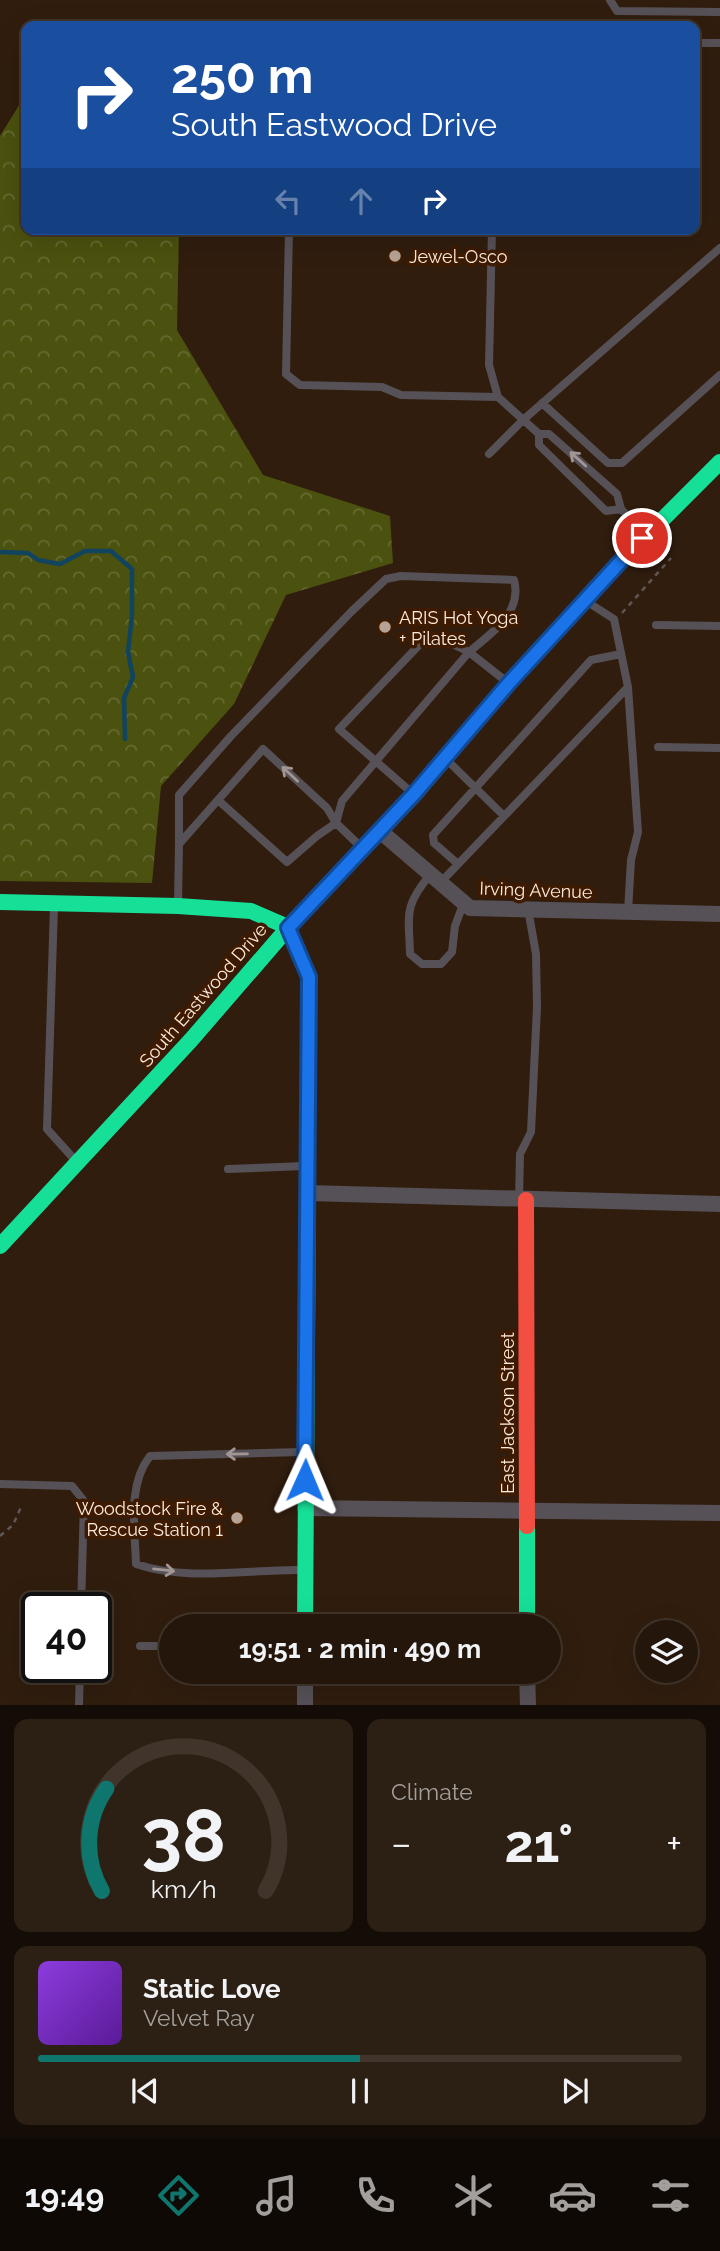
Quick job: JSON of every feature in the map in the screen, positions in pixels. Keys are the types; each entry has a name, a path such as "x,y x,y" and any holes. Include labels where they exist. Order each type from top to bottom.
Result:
{"street":[{"name":"South Eastwood Drive","path":"0,1246 191,1040 288,928 414,794 584,600 645,535 719,464"},
{"name":"Irving Avenue","path":"380,831 470,908 720,914"},
{"path":"0,902 178,906 251,911 288,928 309,977 305,1614"},
{"path":"307,1194 720,1204"},
{"name":"East Jackson Street","path":"522,1200 527,1614"},
{"path":"305,1508 720,1514"},
{"path":"305,1684 305,1705"},
{"path":"527,1684 528,1705"}],"lane":[{"path":"610,0 617,12 720,12"},
{"path":"700,43 720,43"},
{"path":"289,235 286,374 300,385 382,387 401,395 498,397"},
{"path":"492,235 489,365 498,397 538,434 539,445 606,511 621,509"},
{"path":"489,454 542,403 720,248"},
{"path":"713,254 720,262"},
{"path":"542,403 608,463 622,463 720,375"},
{"path":"538,434 549,434 617,494 621,509 645,535"},
{"path":"178,906 179,795 231,736 352,611 386,579 401,576 514,580 518,593 508,617 469,652 342,801 335,823 287,862 218,800"},
{"path":"584,600 615,621 628,687 638,832 631,860 628,912"},
{"path":"656,625 720,626"},
{"path":"414,794 339,729 422,642 452,644 469,652 509,683"},
{"path":"457,864 434,843 433,835 591,660 621,654"},
{"path":"464,902 455,926 452,953 441,964 422,964 410,954 409,905 415,892 457,864 628,687"},
{"path":"658,747 720,748"},
{"path":"179,844 263,749 327,808 335,823 363,849"},
{"path":"445,757 505,816"},
{"path":"54,903 47,1129 76,1162"},
{"path":"522,1200 520,1154 531,1132 537,1007 536,954 528,909"},
{"path":"228,1169 307,1166"},
{"path":"305,1452 150,1456 140,1468 135,1496 136,1564 158,1571 257,1573 305,1570"},
{"path":"0,1484 72,1486 84,1501 81,1592"},
{"path":"140,1646 159,1646"},
{"path":"79,1705 80,1683"}],"path":[{"path":"615,621 671,558"},
{"path":"0,1536 13,1525 21,1507"}],"green space":[{"path":"21,102 21,235 179,235 177,330 263,475 390,516 393,563 286,595 234,704 161,786 152,883 0,881 0,136"}],"waterway":[{"path":"0,552 28,553 38,560 60,564 85,551 111,551 132,569 132,616 128,652 133,677 124,698 125,739"}],"traffic: fast":[{"path":"613,569 720,462"},
{"path":"0,902 178,906 251,911 288,927 309,977 308,1103"},
{"path":"0,1246 191,1040 287,929"},
{"path":"305,1614 307,1343"},
{"path":"527,1526 527,1614"}],"traffic: slow":[{"path":"287,929 414,795 509,683 613,569"},
{"path":"307,1343 308,1103"}],"traffic: jam":[{"path":"526,1200 527,1526"}],"place":[{"name":"Jewel-Osco","path":"395,256"},
{"name":"ARIS Hot Yoga + Pilates","path":"385,627"},
{"name":"Woodstock Fire & Rescue Station 1","path":"237,1518"}],"route":[{"path":"305,1480 309,977 288,928 414,794 509,683 642,538"}]}
